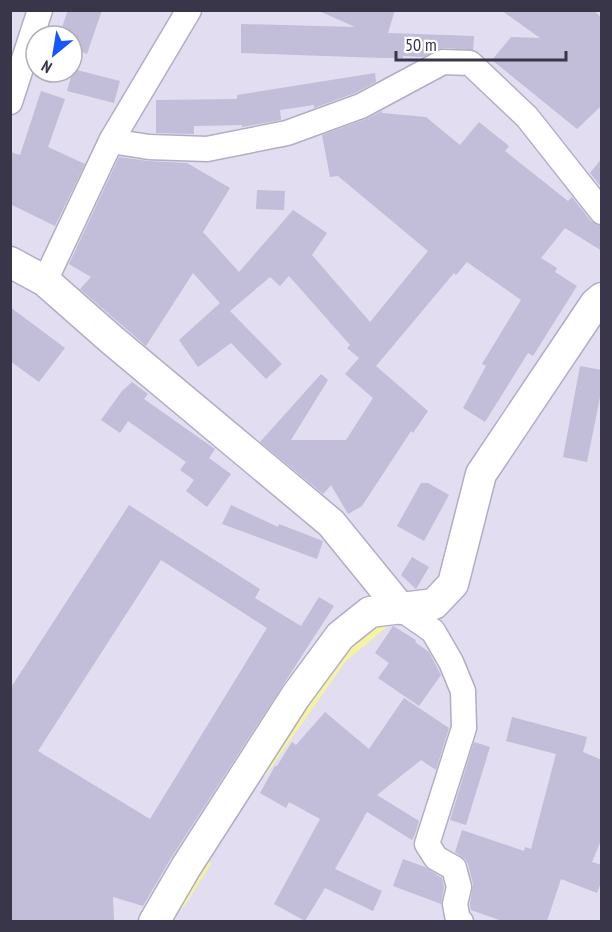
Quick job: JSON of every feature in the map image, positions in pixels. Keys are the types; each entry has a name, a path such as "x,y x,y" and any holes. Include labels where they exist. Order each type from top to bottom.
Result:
{"street":[{"path":"10,102 40,10"},
{"path":"45,281 111,141 189,10"},
{"path":"111,141 149,147 207,149 287,133 361,106 443,62 470,63 527,117 602,212"},
{"path":"10,262 45,281 112,340 332,523 401,609 433,631 451,662 463,691 464,728 427,844 436,858 454,868 459,887 455,904 458,920 461,921"},
{"path":"154,921 186,867 295,698 340,636 370,612 434,604 453,584 481,474 595,304 602,298"}],"shaded area":[{"path":"11,11 601,11 601,921 11,921"}],"building":[{"path":"68,10 102,10 87,54 84,53 84,24 63,24"},
{"path":"317,10 395,10 388,33 474,36 473,50 444,48 422,57 403,56 403,58 241,53 241,24 355,27"},
{"path":"501,10 593,10 602,18 602,105 577,129 492,60 511,37 540,38"},
{"path":"84,72 120,81 114,103 67,91 69,84 84,84"},
{"path":"375,73 376,82 355,93 314,108 314,105 280,110 281,120 242,127 242,125 194,126 194,134 156,133 156,100 237,99 237,95"},
{"path":"41,91 65,99 48,147 85,164 55,226 10,204 10,152 20,155"},
{"path":"382,111 382,113 426,117 460,145 479,122 509,146 505,151 568,201 572,197 591,221 602,226 602,251 565,228 541,258 557,268 555,272 577,286 533,356 528,353 485,422 463,408 486,366 482,364 521,300 467,262 456,275 454,273 376,366 428,411 413,433 411,431 362,506 348,514 331,485 323,494 260,442 321,374 328,380 291,440 346,440 373,398 345,374 359,358 347,348 350,345 289,276 280,286 270,277 230,311 282,364 266,379 231,343 198,367 179,340 220,303 193,273 146,346 80,289 91,277 69,264 119,157 187,163 230,188 203,232 239,272 293,210 327,233 312,255 370,322 428,251 338,176 330,177 322,135"},
{"path":"602,158 602,188 590,173"},
{"path":"257,190 285,191 284,210 256,209"},
{"path":"10,307 65,348 39,382 10,361"},
{"path":"580,366 602,370 602,387 587,462 563,457"},
{"path":"132,382 148,394 144,399 215,449 209,458 231,474 207,507 186,491 194,480 180,470 186,462 128,421 120,433 101,420 122,391"},
{"path":"421,483 428,483 449,495 424,541 397,526"},
{"path":"129,505 260,589 255,598 301,626 319,597 334,606 171,858 143,906 113,897 114,921 10,921 10,689","holes":["161,560 267,628 150,819 38,751"]},
{"path":"231,505 278,527 279,524 323,541 317,559 222,524"},
{"path":"412,557 429,567 416,589 401,575"},
{"path":"393,626 416,640 415,642 429,652 441,675 419,706 378,678 389,663 375,653"},
{"path":"404,698 449,728 436,770 421,760 377,795 419,821 415,834 412,840 367,812 335,869 382,891 373,911 325,888 305,921 274,904 320,819 289,802 286,808 260,793 292,742 296,745 325,712 369,749"},
{"path":"512,717 587,737 583,752 602,760 602,838 592,862 602,865 602,880 597,893 561,879 547,921 502,921 471,910 473,884 468,864 455,852 462,830 524,851 525,847 531,849 556,754 506,741"},
{"path":"474,742 490,747 466,825 450,820"},
{"path":"403,859 425,867 442,878 444,887 441,904 393,886"}],"waterway":[{"path":"264,772 343,659 385,624"},
{"path":"181,905 207,864"}]}
